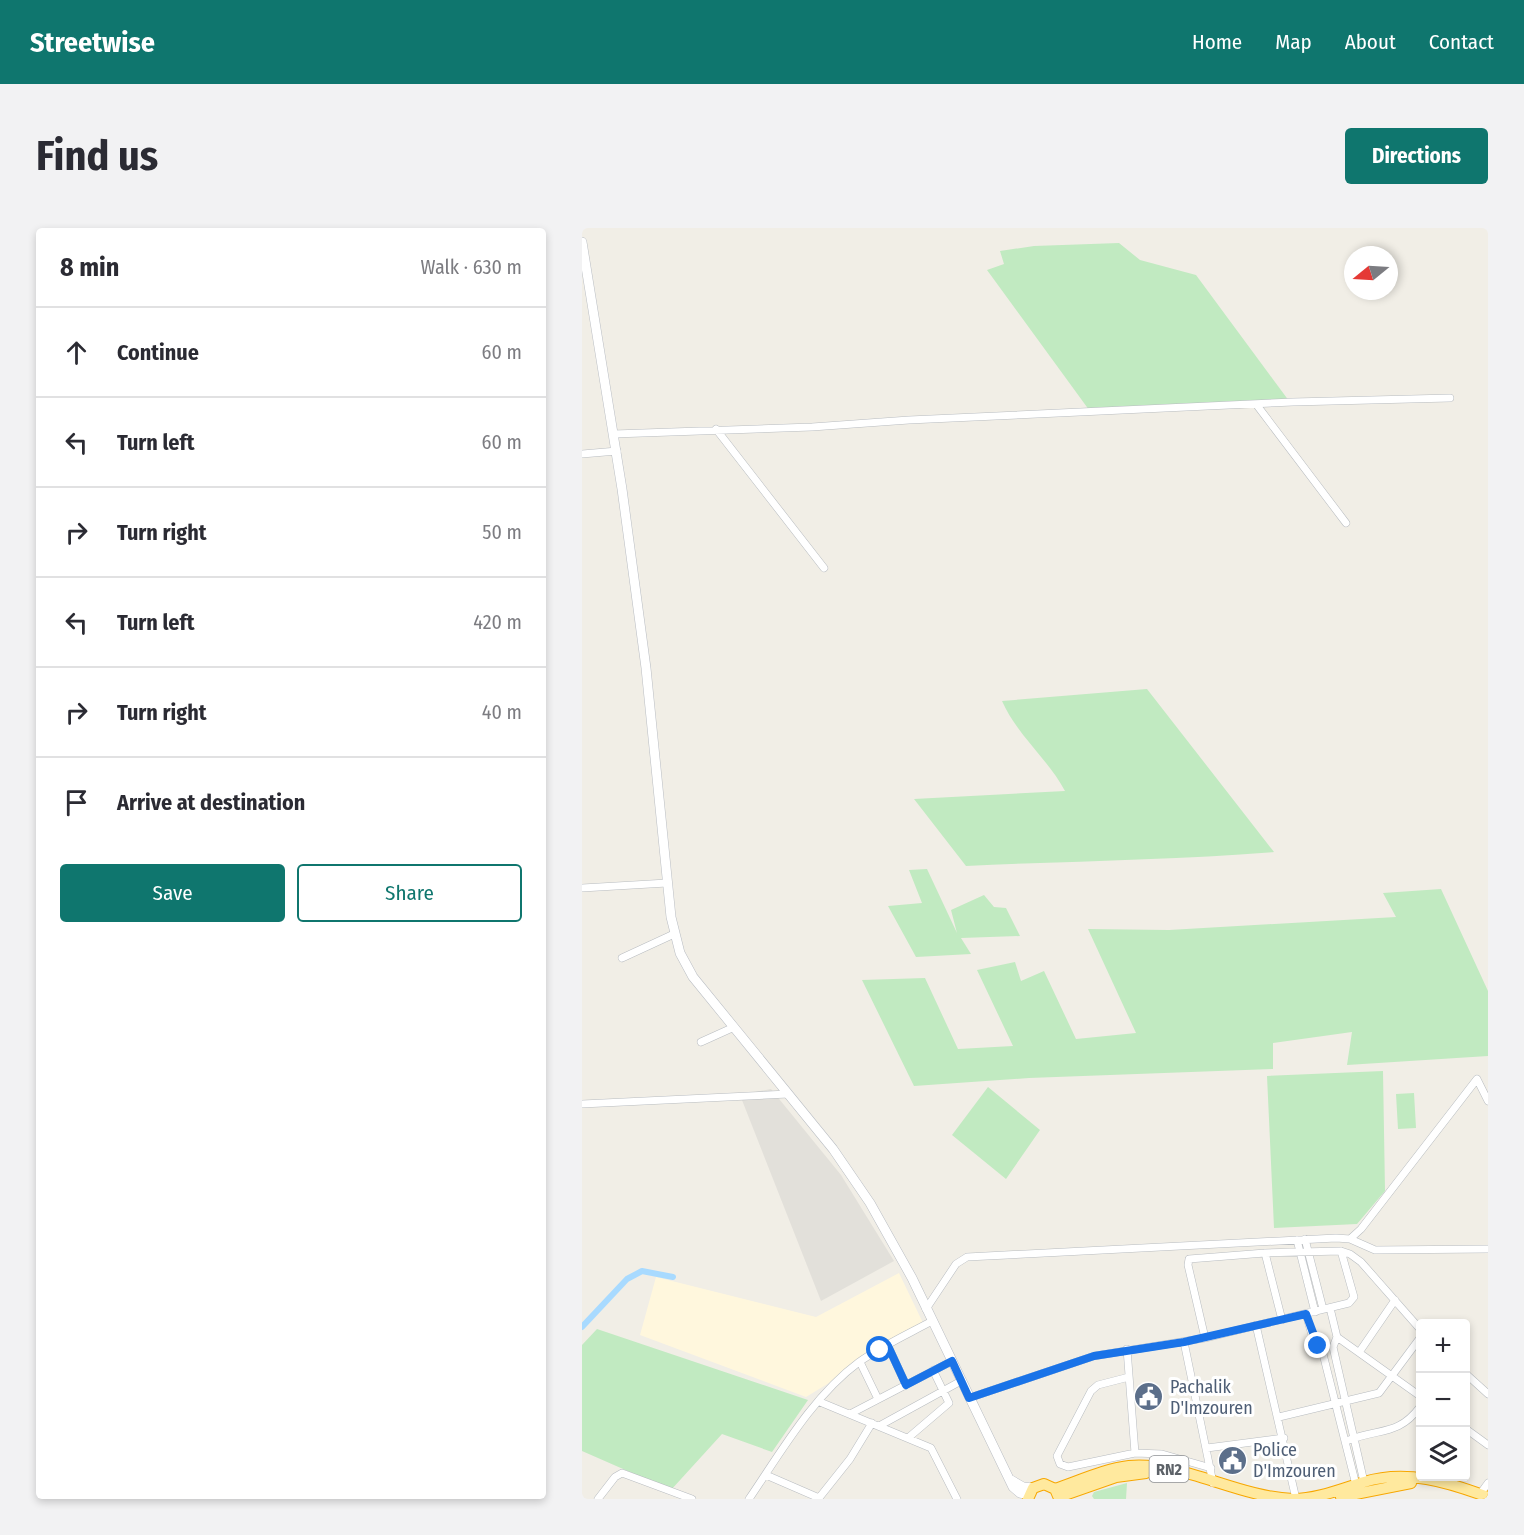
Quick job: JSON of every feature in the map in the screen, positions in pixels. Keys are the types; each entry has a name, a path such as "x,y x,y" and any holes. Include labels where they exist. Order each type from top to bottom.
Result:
{"highway":[{"name":"RN2","path":"1057,1495 1118,1468 1136,1466 1170,1470 1247,1493 1296,1499 1360,1484 1413,1476 1480,1496"},
{"name":"RN2","path":"1057,1495 1126,1475 1151,1473 1245,1499"},
{"path":"1332,1499 1406,1483 1428,1485 1480,1496"},
{"name":"RN2","path":"1028,1496 1044,1484 1057,1495"},
{"path":"1088,1487 1089,1499"}],"main road":[{"path":"582,242 617,451 646,668 674,934 687,968 732,1028 788,1094 858,1184 903,1260 1009,1478 1023,1487 1028,1496"}],"street":[{"path":"614,434 812,427 909,420 1256,404 1450,398"},
{"path":"1256,404 1346,523"},
{"path":"716,429 824,568"},
{"path":"582,454 617,451"},
{"path":"582,888 667,883"},
{"path":"622,958 674,934"},
{"path":"701,1042 732,1028"},
{"path":"1350,1239 1361,1229 1477,1079 1488,1101"},
{"path":"582,1104 788,1094"},
{"path":"926,1309 956,1264 967,1257 1350,1239 1375,1250 1488,1249"},
{"path":"1301,1240 1315,1312"},
{"path":"1304,1251 1337,1337 1360,1351 1416,1393"},
{"path":"1205,1338 1188,1265 1189,1259 1304,1251 1341,1251 1361,1262 1416,1324"},
{"path":"969,1398 1075,1362 1127,1349 1205,1338 1349,1302 1354,1297 1341,1251"},
{"path":"1265,1254 1282,1320"},
{"path":"1360,1351 1395,1300"},
{"path":"1306,1314 1314,1342 1322,1350 1345,1441 1360,1484"},
{"path":"749,1499 820,1402 860,1362 932,1321"},
{"path":"1256,1325 1284,1438 1296,1499"},
{"path":"1337,1337 1332,1347 1353,1438 1360,1484"},
{"path":"1184,1342 1214,1483"},
{"path":"1279,1417 1379,1393 1416,1344"},
{"path":"888,1346 906,1385"},
{"path":"1322,1350 1332,1347"},
{"path":"1127,1349 1135,1453"},
{"path":"850,1414 952,1361"},
{"path":"860,1362 878,1399"},
{"path":"908,1438 949,1403 933,1370"},
{"path":"1129,1377 1098,1385 1091,1391 1058,1461 1068,1467 1135,1453 1162,1454 1211,1468"},
{"path":"1470,1378 1488,1394"},
{"path":"766,1475 819,1498 876,1425 961,1381"},
{"path":"820,1402 931,1448 957,1499"},
{"path":"1345,1441 1398,1427 1411,1419 1416,1412"},
{"path":"1470,1432 1488,1445"},
{"path":"1207,1448 1284,1438"},
{"path":"598,1499 615,1477 622,1473 692,1499"},
{"path":"1480,1496 1488,1483"}],"shaded area":[{"path":"771,1089 841,1175 894,1261 821,1301 740,1095"},
{"path":"899,1273 924,1325 806,1397 640,1335 656,1277 816,1317"}],"green space":[{"path":"1119,243 1140,260 1196,275 1292,405 1092,414 987,270 1004,264 1000,251 1034,246"},
{"path":"1147,689 1274,852 966,866 914,799 1065,791 1016,725 1002,701"},
{"path":"927,869 957,933 951,910 984,895 994,907 1006,908 1020,936 961,938 971,954 916,957 888,906 922,903 909,870"},
{"path":"1441,889 1488,991 1488,1056 1347,1065 1352,1032 1273,1043 1273,1069 1029,1078 914,1086 862,980 925,978 958,1049 1013,1046 977,970 1015,962 1021,981 1044,971 1076,1039 1136,1033 1088,929 1169,930 1396,917 1383,893"},
{"path":"1383,1071 1385,1191 1357,1224 1274,1228 1267,1076"},
{"path":"988,1087 1040,1130 1006,1179 952,1135"},
{"path":"1414,1093 1416,1128 1398,1129 1396,1094"},
{"path":"597,1329 808,1400 772,1452 722,1434 671,1490 582,1451 582,1345"},
{"path":"1127,1483 1126,1499 1094,1499 1092,1496 1094,1492"}],"waterway":[{"path":"582,1327 627,1279 642,1271 673,1277"}],"place":[{"name":"Pachalik D'Imzouren","path":"1149,1397"},
{"name":"Police D'Imzouren","path":"1232,1460"}],"route":[{"path":"880,1350 888,1346 906,1385 952,1361 969,1398 1110,1352 1205,1338 1306,1314 1312,1337 1318,1346"}]}
